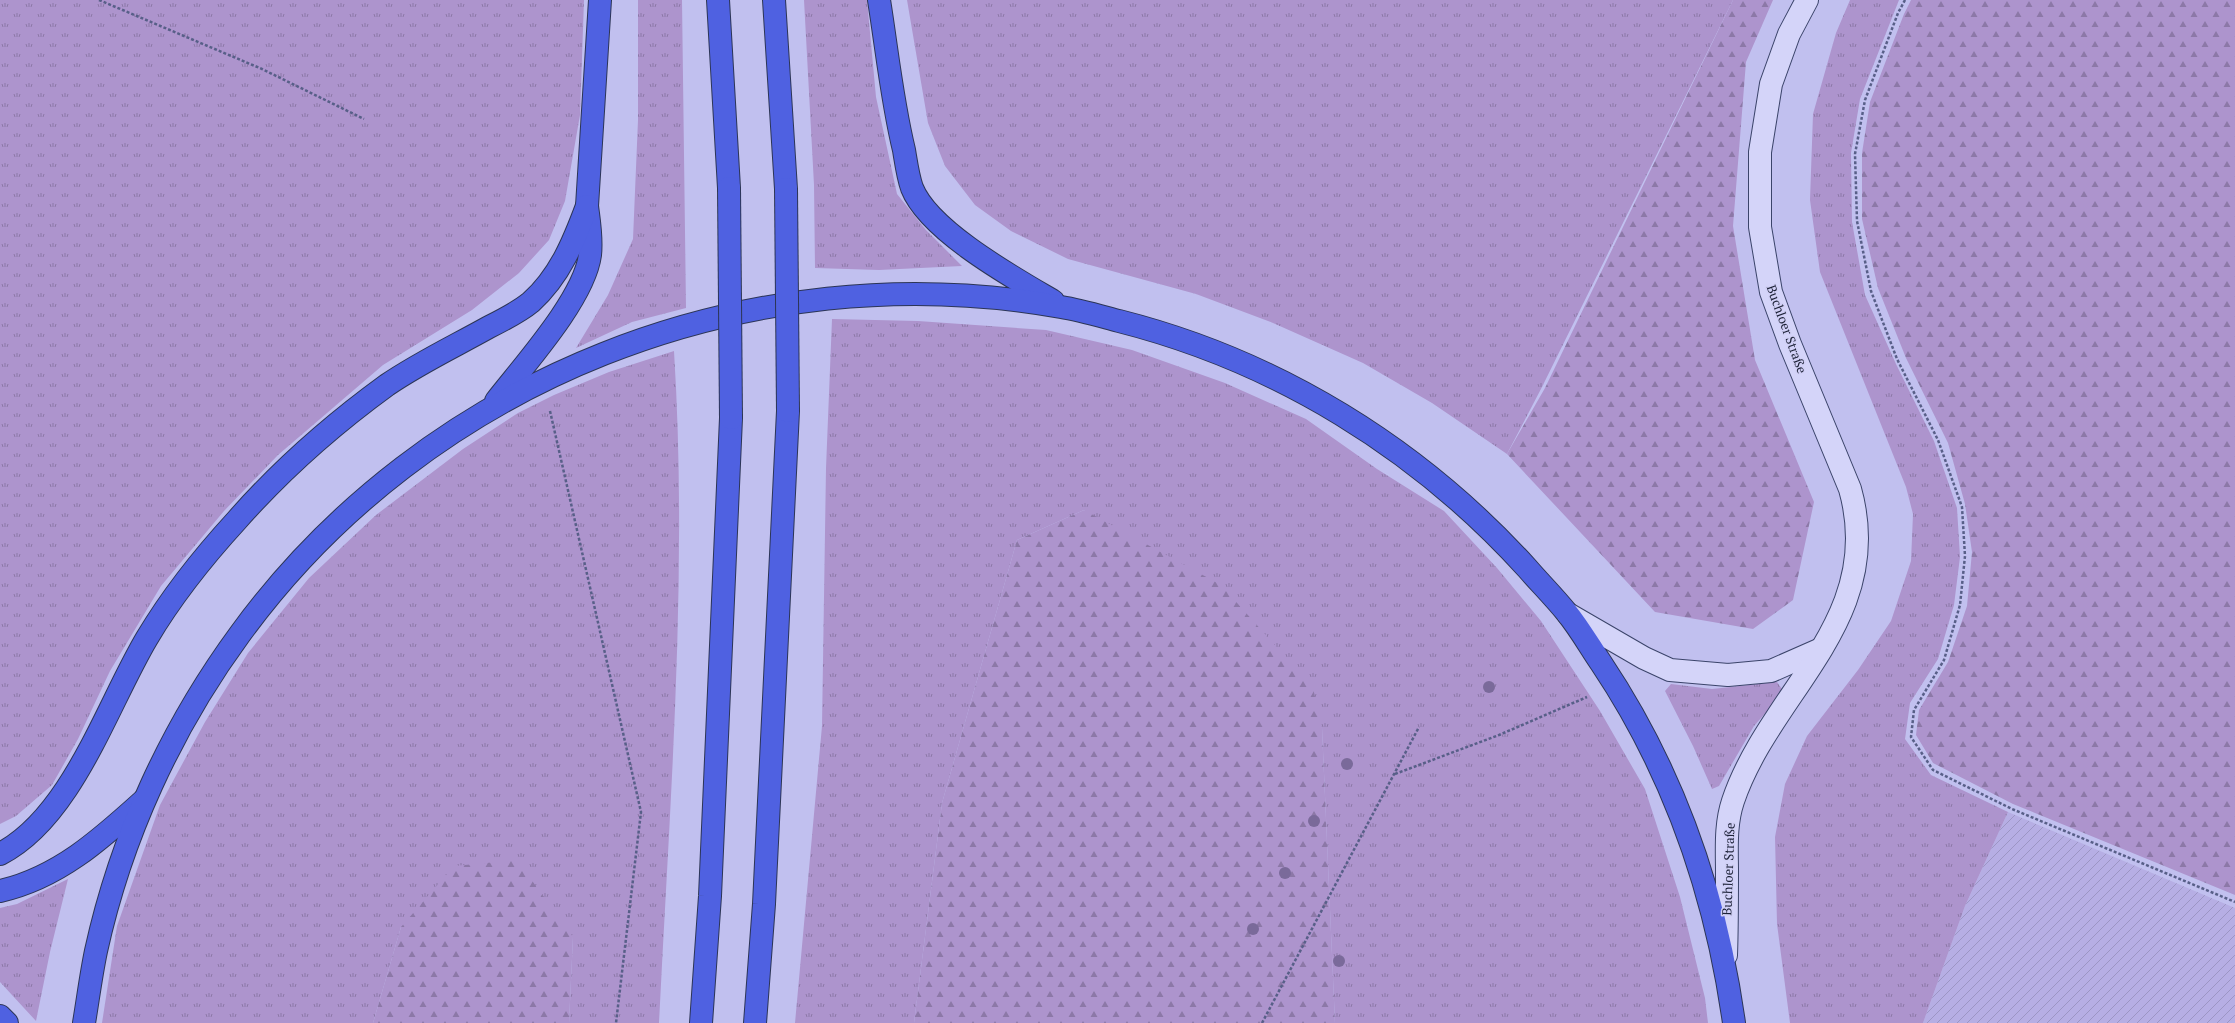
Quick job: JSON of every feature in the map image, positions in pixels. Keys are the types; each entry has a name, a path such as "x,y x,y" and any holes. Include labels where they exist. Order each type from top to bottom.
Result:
{"highway":[{"path":"492,407 554,327 570,303 590,256 591,237 587,206 600,0"},
{"path":"701,1023 710,896 731,418 729,188 718,0"},
{"path":"755,1023 764,904 788,411 786,189 774,0"},
{"path":"879,0 899,130 912,189 924,207 958,240 1006,274 1065,307"},
{"path":"0,854 28,834 61,798 89,750 126,674 149,636 173,600 236,521 297,457 342,419 390,384 530,302 556,272 574,244 587,206"},
{"path":"84,1023 96,953 117,875 145,798 165,755 212,674 254,616 299,562 332,528 398,471 440,439 492,407 543,380 608,351 675,328 743,311 813,299 883,294 954,295 1065,307 1150,329 1206,348 1261,371 1306,394 1364,428 1412,462 1458,499 1501,540 1568,614 1615,684 1645,738 1672,793 1694,851 1710,903 1726,970 1734,1023"},
{"path":"0,891 14,888 55,870 97,842 145,798"},
{"path":"0,1016 7,1023"}],"main road":[{"name":"Buchloer Straße","path":"1726,970 1727,827 1733,802 1742,779 1763,739 1794,693 1834,627 1854,574 1858,551 1856,510 1835,449 1790,344 1771,292 1760,227 1760,152 1771,84 1789,34 1807,0"},
{"path":"1568,614 1644,658 1670,670 1728,675 1771,670 1821,649"}],"path":[{"path":"99,0 262,69 364,119"},
{"path":"1905,0 1898,13 1866,100 1855,154 1857,221 1871,291 1897,360 1938,440 1962,507 1965,556 1960,605 1944,660 1914,710 1910,737 1932,770 2012,809 2235,902"},
{"path":"543,380 641,812 616,1023"},
{"path":"1394,774 1499,735 1615,684"},
{"path":"1262,1023 1419,727"}],"shaded area":[{"path":"2008,812 2235,908 2235,1023 1923,1023 1965,906"}],"green space":[{"path":"0,0 584,0 580,115 565,201 549,240 519,273 472,310 383,365 278,455 224,511 161,586 110,671 78,739 52,785 16,816 0,824"},
{"path":"638,0 682,0 686,308 632,322 576,348 608,295 633,239 638,120"},
{"path":"804,0 867,0 876,97 897,194 926,230 962,266 879,270 815,268 814,185"},
{"path":"907,0 1733,0 1542,387 1507,454 1432,403 1363,363 1273,323 1196,294 1068,259 1011,231 975,205 945,166 928,123"},
{"path":"1733,0 1773,0 1746,62 1733,226 1755,360 1814,502 1793,600 1753,629 1655,612 1507,454 1545,388"},
{"path":"1850,0 1899,0 1860,99 1851,153 1852,222 1865,295 1896,364 1934,441 1957,508 1960,557 1954,605 1938,659 1910,703 1905,739 1931,775 2008,812 1965,906 1923,1023 1790,1023 1777,924 1775,837 1785,784 1807,736 1858,670 1891,621 1911,561 1913,514 1906,487 1820,272 1810,200 1813,114 1836,33"},
{"path":"1911,0 2235,0 2235,895 2013,804 1933,763 1916,735 1919,710 1948,662 1967,606 1972,552 1965,504 1948,443 1906,358 1878,288 1862,219 1862,153 1870,102 1904,14"},
{"path":"832,319 918,321 1046,330 1132,350 1225,383 1306,419 1377,469 1444,511 1497,568 1541,621 1600,711 1645,789 1680,897 1705,998 1708,1023 1335,1023 1322,728 1084,510 1017,540 942,803 914,1023 795,1023 822,726 826,468"},
{"path":"674,351 678,435 678,603 676,687 659,1023 569,1023 573,937 401,927 373,1023 102,1023 117,926 160,805 205,722 248,653 309,578 376,515 463,449 518,413 554,395 609,372"},
{"path":"1084,510 1221,585 1313,688 1322,728 1335,1023 914,1023 942,803 1017,540"},
{"path":"1777,682 1784,692 1754,726 1719,786 1712,789 1693,746 1665,691 1671,684 1712,689"},
{"path":"517,860 573,937 569,1023 373,1023 401,927 454,866"},
{"path":"68,879 50,952 36,1021 0,982 0,908 17,904"}]}
